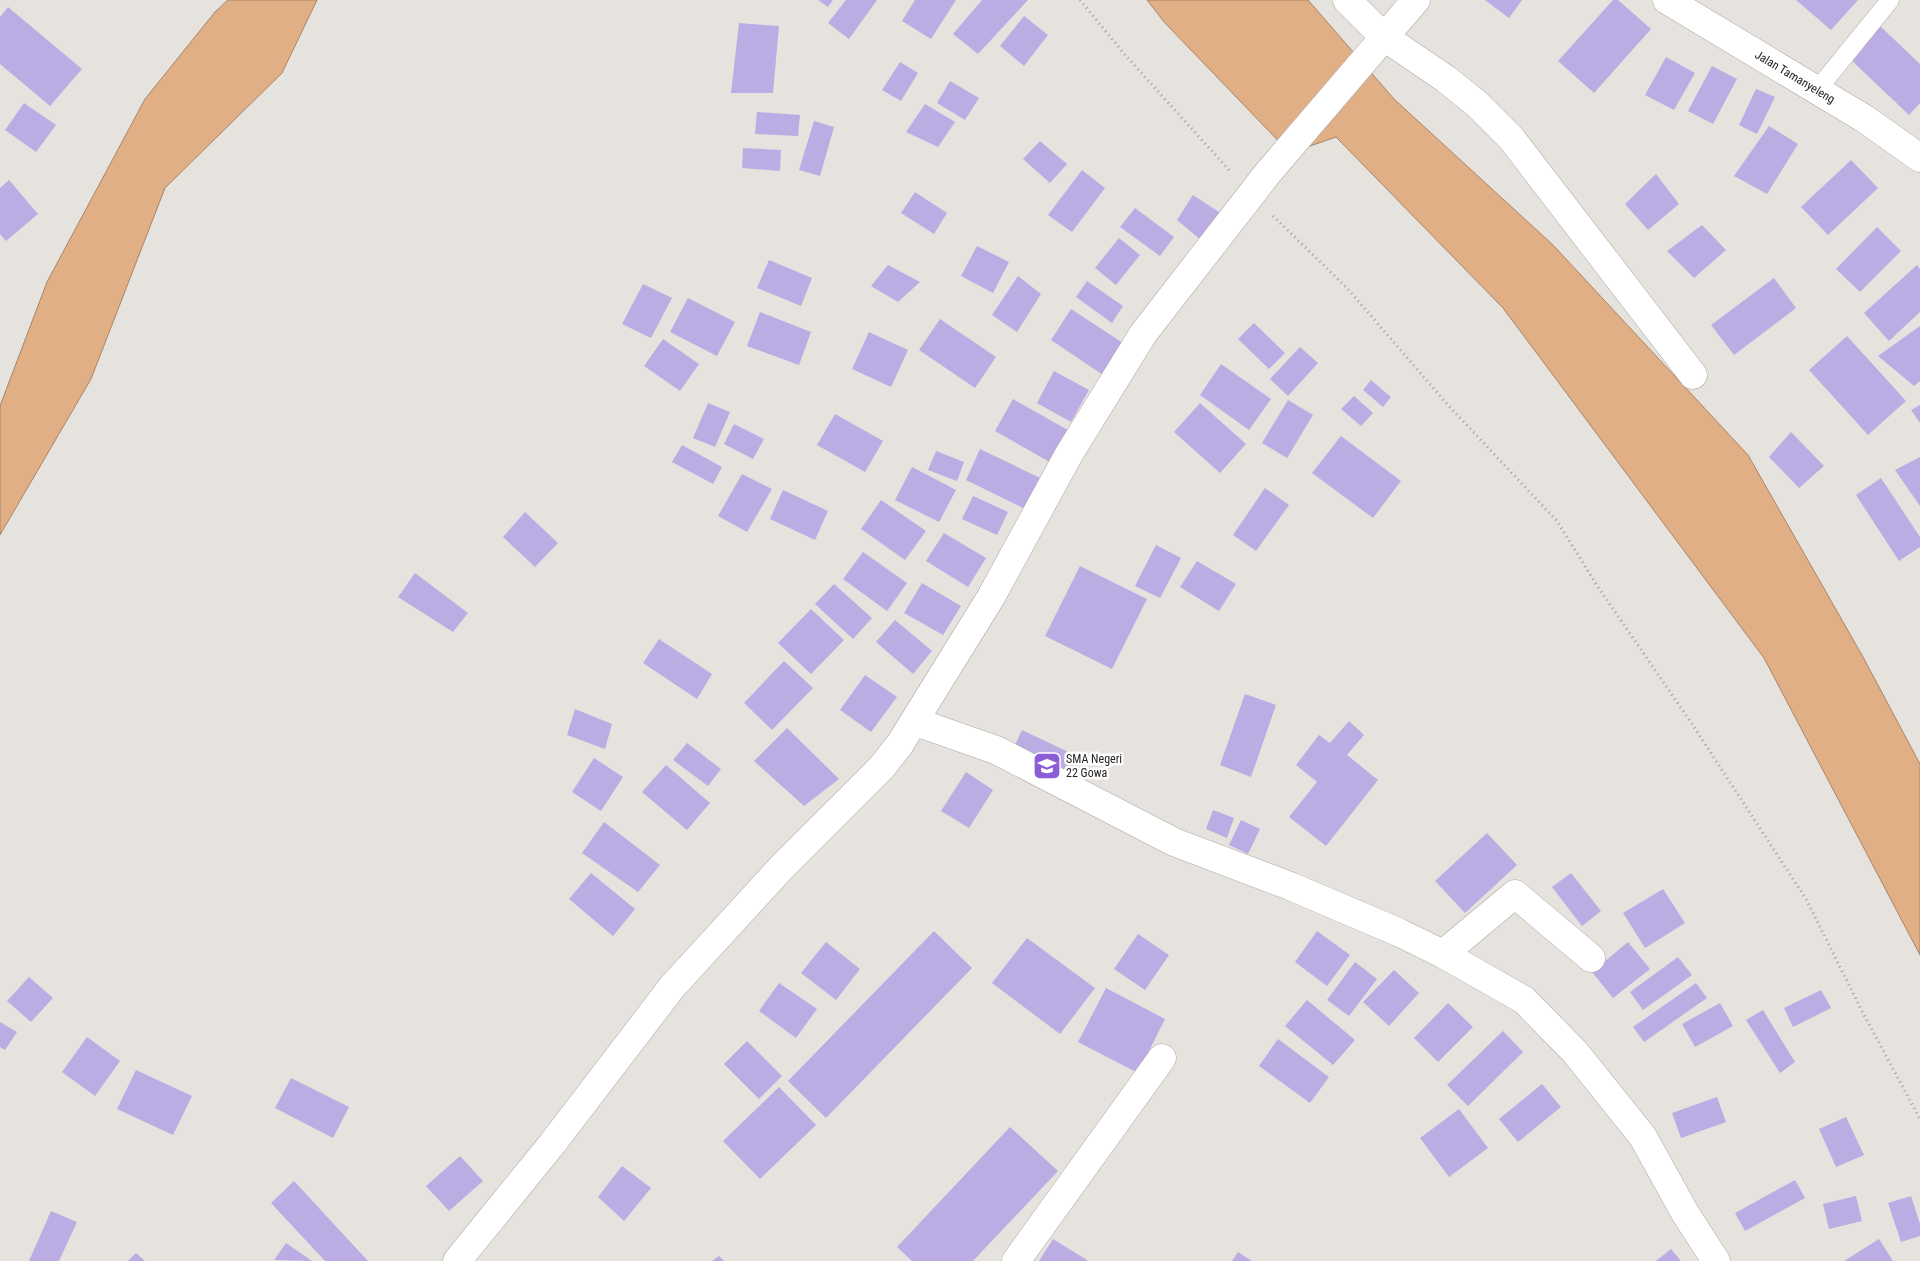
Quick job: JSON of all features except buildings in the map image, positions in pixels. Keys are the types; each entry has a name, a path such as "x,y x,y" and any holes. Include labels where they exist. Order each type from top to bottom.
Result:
{"street":[{"path":"1347,0 1377,46 1446,79 1477,104 1511,138 1693,375"},
{"path":"457,1261 552,1144 672,987 780,868 882,766 916,722 992,597 1069,454 1142,334 1259,184 1416,0"},
{"name":"Jalan Tamanyeleng","path":"1667,0 1865,118 1920,158"},
{"path":"916,722 996,750 1174,842 1290,886 1398,932 1442,954 1524,1000 1576,1052 1642,1137 1716,1261"},
{"path":"1442,954 1514,894 1590,958"},
{"path":"1016,1261 1162,1058"}],"lane":[{"path":"1817,90 1890,0"}],"path":[{"path":"1080,0 1126,56 1259,184 1447,404 1557,521 1596,584 1692,724 1806,899 1863,1013 1920,1119"}],"shaded area":[{"path":"228,0 317,0 282,73 165,188 91,379 0,535 0,406 47,282 145,99 215,12"},
{"path":"1147,0 1308,0 1394,99 1553,245 1748,455 1863,657 1920,764 1920,955 1764,658 1503,308 1336,137 1290,153 1165,23"}],"place":[{"name":"SMA Negeri 22 Gowa","path":"1047,766"}]}
